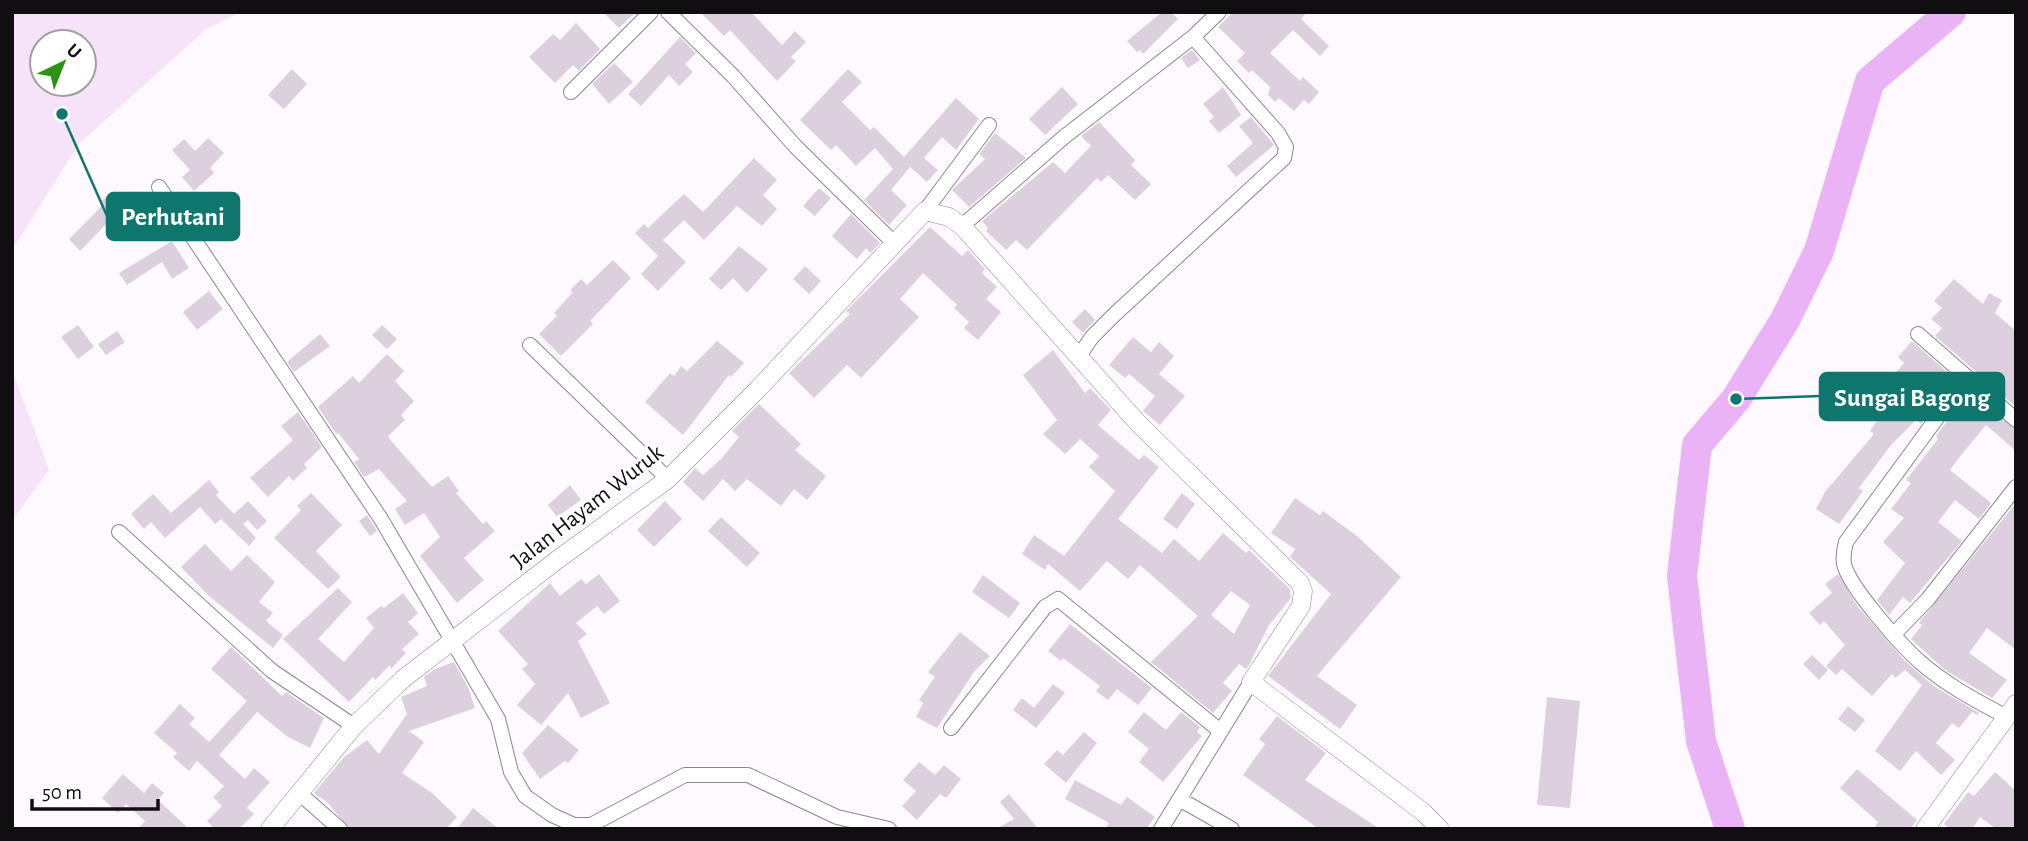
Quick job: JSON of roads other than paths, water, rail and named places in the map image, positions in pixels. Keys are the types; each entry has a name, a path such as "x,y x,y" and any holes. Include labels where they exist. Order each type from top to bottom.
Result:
{"street":[{"path":"571,92 651,12"},
{"path":"668,12 733,76 796,147 893,242"},
{"path":"962,226 1064,137 1193,37 1219,12"},
{"path":"1079,356 1092,337 1115,314 1284,158 1286,147 1278,133 1193,37"},
{"path":"989,125 925,211 949,217 962,226 1174,461 1300,583 1303,591 1301,606 1219,730 1181,800 1161,829"},
{"path":"159,187 381,519 498,719 512,772 525,796 552,815 574,825 591,825 685,775 748,775 837,817 889,829"},
{"name":"Jalan Hayam Wuruk","path":"270,829 354,726 404,679 668,479 758,389 893,242 925,211"},
{"path":"1918,334 2016,420"},
{"path":"530,345 668,479"},
{"path":"1925,829 2011,710 1958,690 1919,661 1894,634 1847,573 1844,562 1846,542 1967,377"},
{"path":"1894,634 1928,599 2016,487"},
{"path":"119,532 272,671 354,726"},
{"path":"951,727 1045,607 1058,599 1219,730"},
{"path":"1251,682 1423,812 1440,829"},
{"path":"299,793 340,829"},
{"path":"1181,800 1232,829"}],"waterway":[{"path":"1730,829 1701,741 1682,576 1697,445 1736,399 1785,320 1819,251 1870,81 1951,12"}],"place":[{"name":"Perhutani","path":"62,114"},
{"name":"Sungai Bagong","path":"1736,399"}]}
